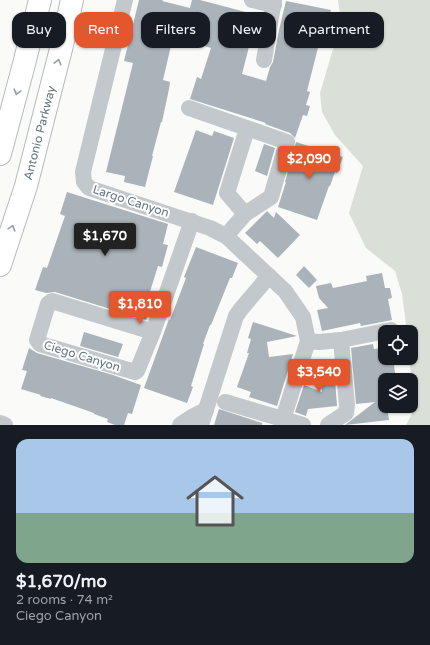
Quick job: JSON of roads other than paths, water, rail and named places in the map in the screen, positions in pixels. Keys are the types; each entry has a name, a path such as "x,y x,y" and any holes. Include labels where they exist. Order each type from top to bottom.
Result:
{"main road":[{"path":"0,154 40,0"},
{"name":"Antonio Parkway","path":"0,265 26,186 72,0"}],"street":[{"name":"Largo Canyon","path":"125,0 83,172 84,182 89,188 192,221 226,236 285,291 302,317 308,341"},
{"path":"252,0 274,2 264,60"},
{"path":"189,108 287,142 271,197 245,214 226,236"},
{"path":"245,214 227,192 247,129"},
{"name":"Ciego Canyon","path":"153,332 52,301 48,304 37,340 40,344 135,372 138,369 153,332 192,221"},
{"path":"180,425 192,416 204,417 236,316 269,276"},
{"path":"283,419 308,341 319,342 341,340 378,333"},
{"path":"328,425 346,413 347,405 341,340"},
{"path":"225,402 303,425"},
{"path":"0,423 5,425"}]}
